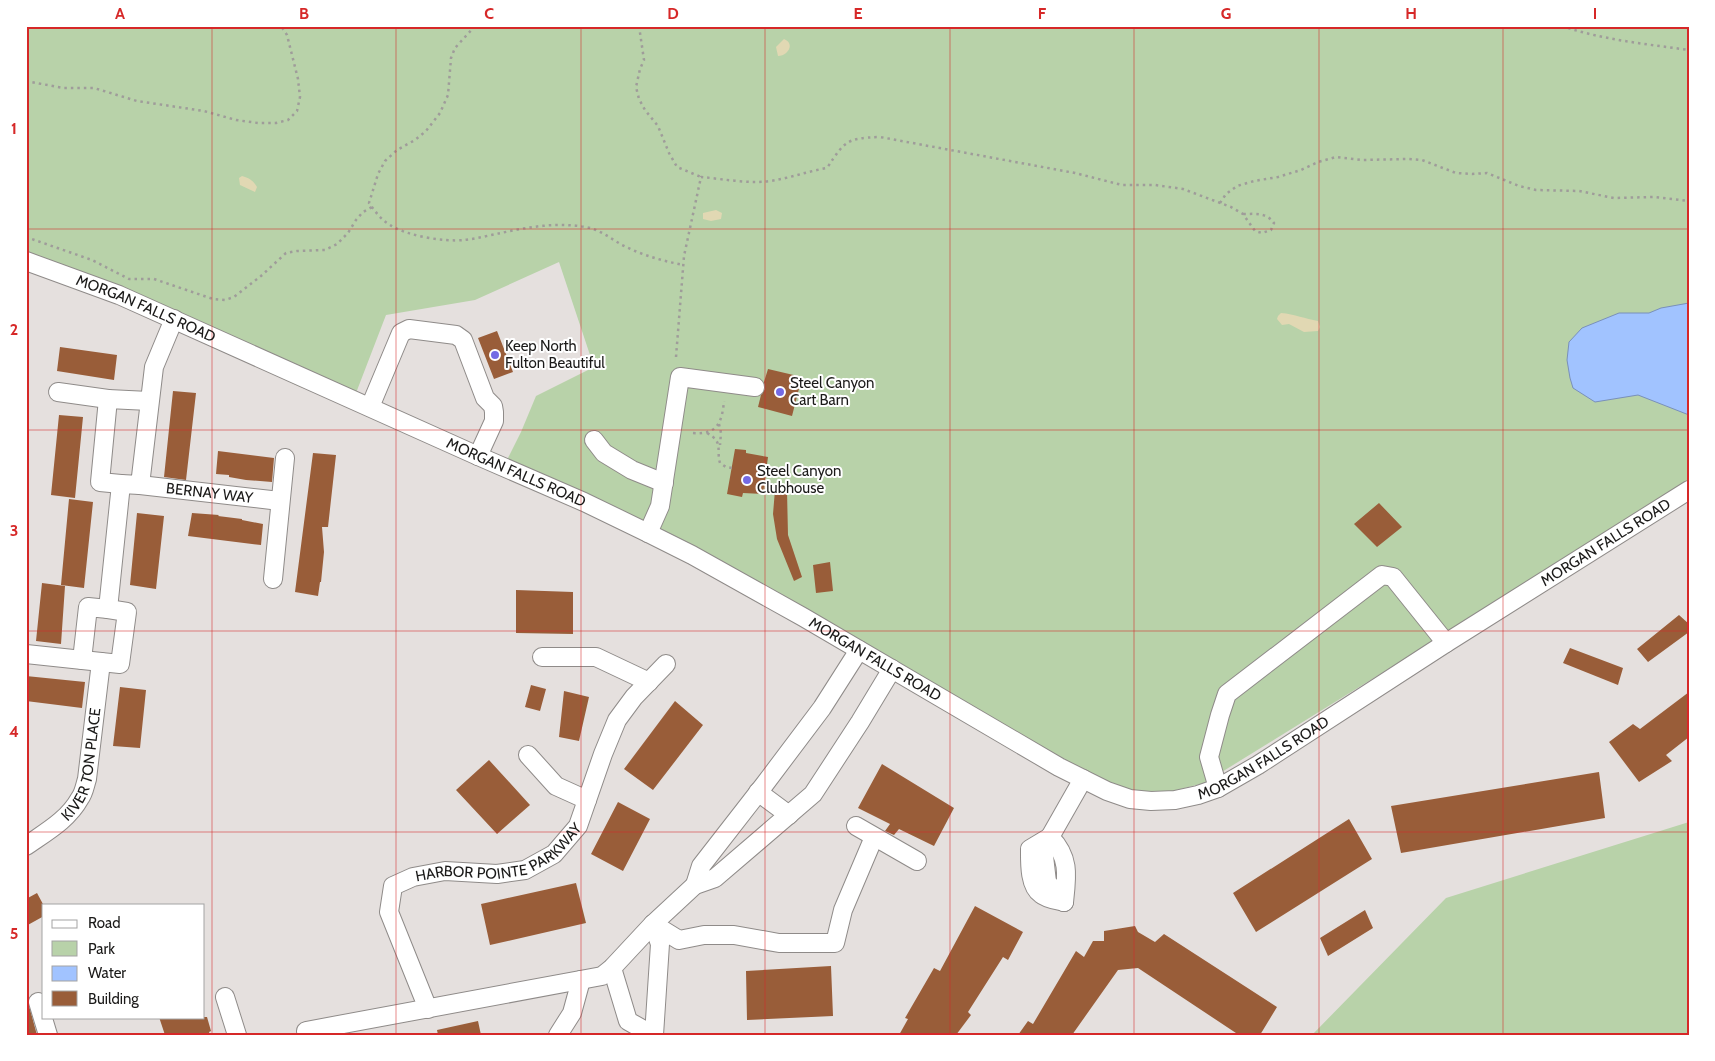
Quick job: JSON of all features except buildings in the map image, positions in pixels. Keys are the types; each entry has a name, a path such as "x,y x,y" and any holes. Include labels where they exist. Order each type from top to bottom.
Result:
{"street":[{"name":"MORGAN FALLS ROAD","path":"26,261 119,295 584,502 692,554 1083,779 1115,794 1151,801 1175,800 1218,788 1266,760 1446,643 1689,490"},
{"path":"108,399 100,482 140,484 148,401 154,367 174,319"},
{"path":"370,407 401,332 409,329 456,335 463,340 485,398 493,406 494,421 478,456"},
{"path":"648,533 660,506 680,377 755,387"},
{"path":"58,392 108,399 148,401"},
{"path":"594,440 604,453 632,470 664,483"},
{"path":"273,579 285,458"},
{"path":"108,609 121,484"},
{"name":"BERNAY WAY","path":"140,484 280,501"},
{"path":"1218,788 1209,757 1220,715 1228,694 1382,575 1393,577 1446,643"},
{"path":"26,654 82,660 120,664 127,612 88,607 82,660"},
{"path":"695,885 701,866 822,708 859,650"},
{"path":"542,657 596,656 649,682"},
{"name":"KIVER TON PLACE","path":"26,846 69,814 81,798 87,779 101,662"},
{"name":"HARBOR POINTE PARKWAY","path":"428,1008 389,912 393,886 413,877 445,871 497,874 525,870 554,854 578,826 617,720 634,697 666,664"},
{"path":"306,1031 602,976 695,885 715,878 813,794 892,669"},
{"path":"528,755 556,786 587,800"},
{"path":"1050,837 1060,847 1067,873 1064,902 1043,896 1038,892 1030,872 1030,850 1050,837 1083,779"},
{"path":"758,792 789,815"},
{"path":"856,826 917,861"},
{"path":"731,827 753,846"},
{"path":"653,924 679,940 704,935 734,935 779,943 835,943 843,910 874,837"},
{"path":"612,968 628,1021 654,1035 660,944 653,924"},
{"path":"558,1035 572,1013 581,980"},
{"path":"225,997 237,1035"},
{"path":"38,1002 42,1015"},
{"path":"43,1018 48,1035"}],"path":[{"path":"26,81 63,88 94,88 137,101 204,111 236,120 276,123 288,120 297,111 300,98 298,78 287,35 281,26"},
{"path":"474,26 455,48 451,58 448,95 440,113 426,131 385,161 378,174 369,203 377,214 390,225 405,232 430,237 463,240 524,228 549,226 586,227 601,232 622,245 645,255 684,265"},
{"path":"639,26 644,60 636,86 639,99 658,126 676,167 701,177 750,181 775,180 811,170 827,168 846,142 859,138 880,137 1076,173 1122,185 1183,189 1243,214 1261,214 1270,218 1274,223 1271,230 1262,233 1255,230 1243,214"},
{"path":"1562,26 1618,41 1648,43 1689,50"},
{"path":"1220,203 1226,194 1237,186 1254,181 1278,178 1336,157 1362,160 1422,160 1456,173 1486,173 1518,186 1536,190 1579,191 1614,198 1654,197 1689,201"},
{"path":"676,357 684,265 701,177"},
{"path":"26,237 92,260 129,279 154,279 213,299 225,300 234,297 286,254 297,251 325,250 336,244 348,233 363,212 372,206"},
{"path":"693,433 705,433 714,429 719,424 724,402"},
{"path":"719,424 721,434 719,460 726,467 732,468"},
{"path":"705,433 713,437 720,446"}],"green space":[{"path":"26,26 1689,26 1689,483 1204,783 1126,803 769,596 501,472 536,396 594,367 559,262 475,300 386,315 351,406 298,386 46,265 26,262"},
{"path":"1689,822 1689,1035 1312,1035 1446,898"}],"sand":[{"path":"784,39 788,41 790,47 787,52 778,56 776,47"},
{"path":"242,176 254,183 257,187 255,192 240,185 239,178"},
{"path":"716,210 722,213 721,219 711,221 703,219 703,213"},
{"path":"1281,313 1318,321 1320,327 1318,331 1304,332 1289,324 1282,325 1277,319"}],"water":[{"path":"1689,303 1689,415 1638,395 1595,402 1573,388 1567,360 1569,342 1582,328 1619,313 1649,313 1661,308"}],"place":[{"name":"Keep North Fulton Beautiful","path":"495,355"},
{"name":"Steel Canyon Cart Barn","path":"780,392"},
{"name":"Steel Canyon Clubhouse","path":"747,480"}]}
